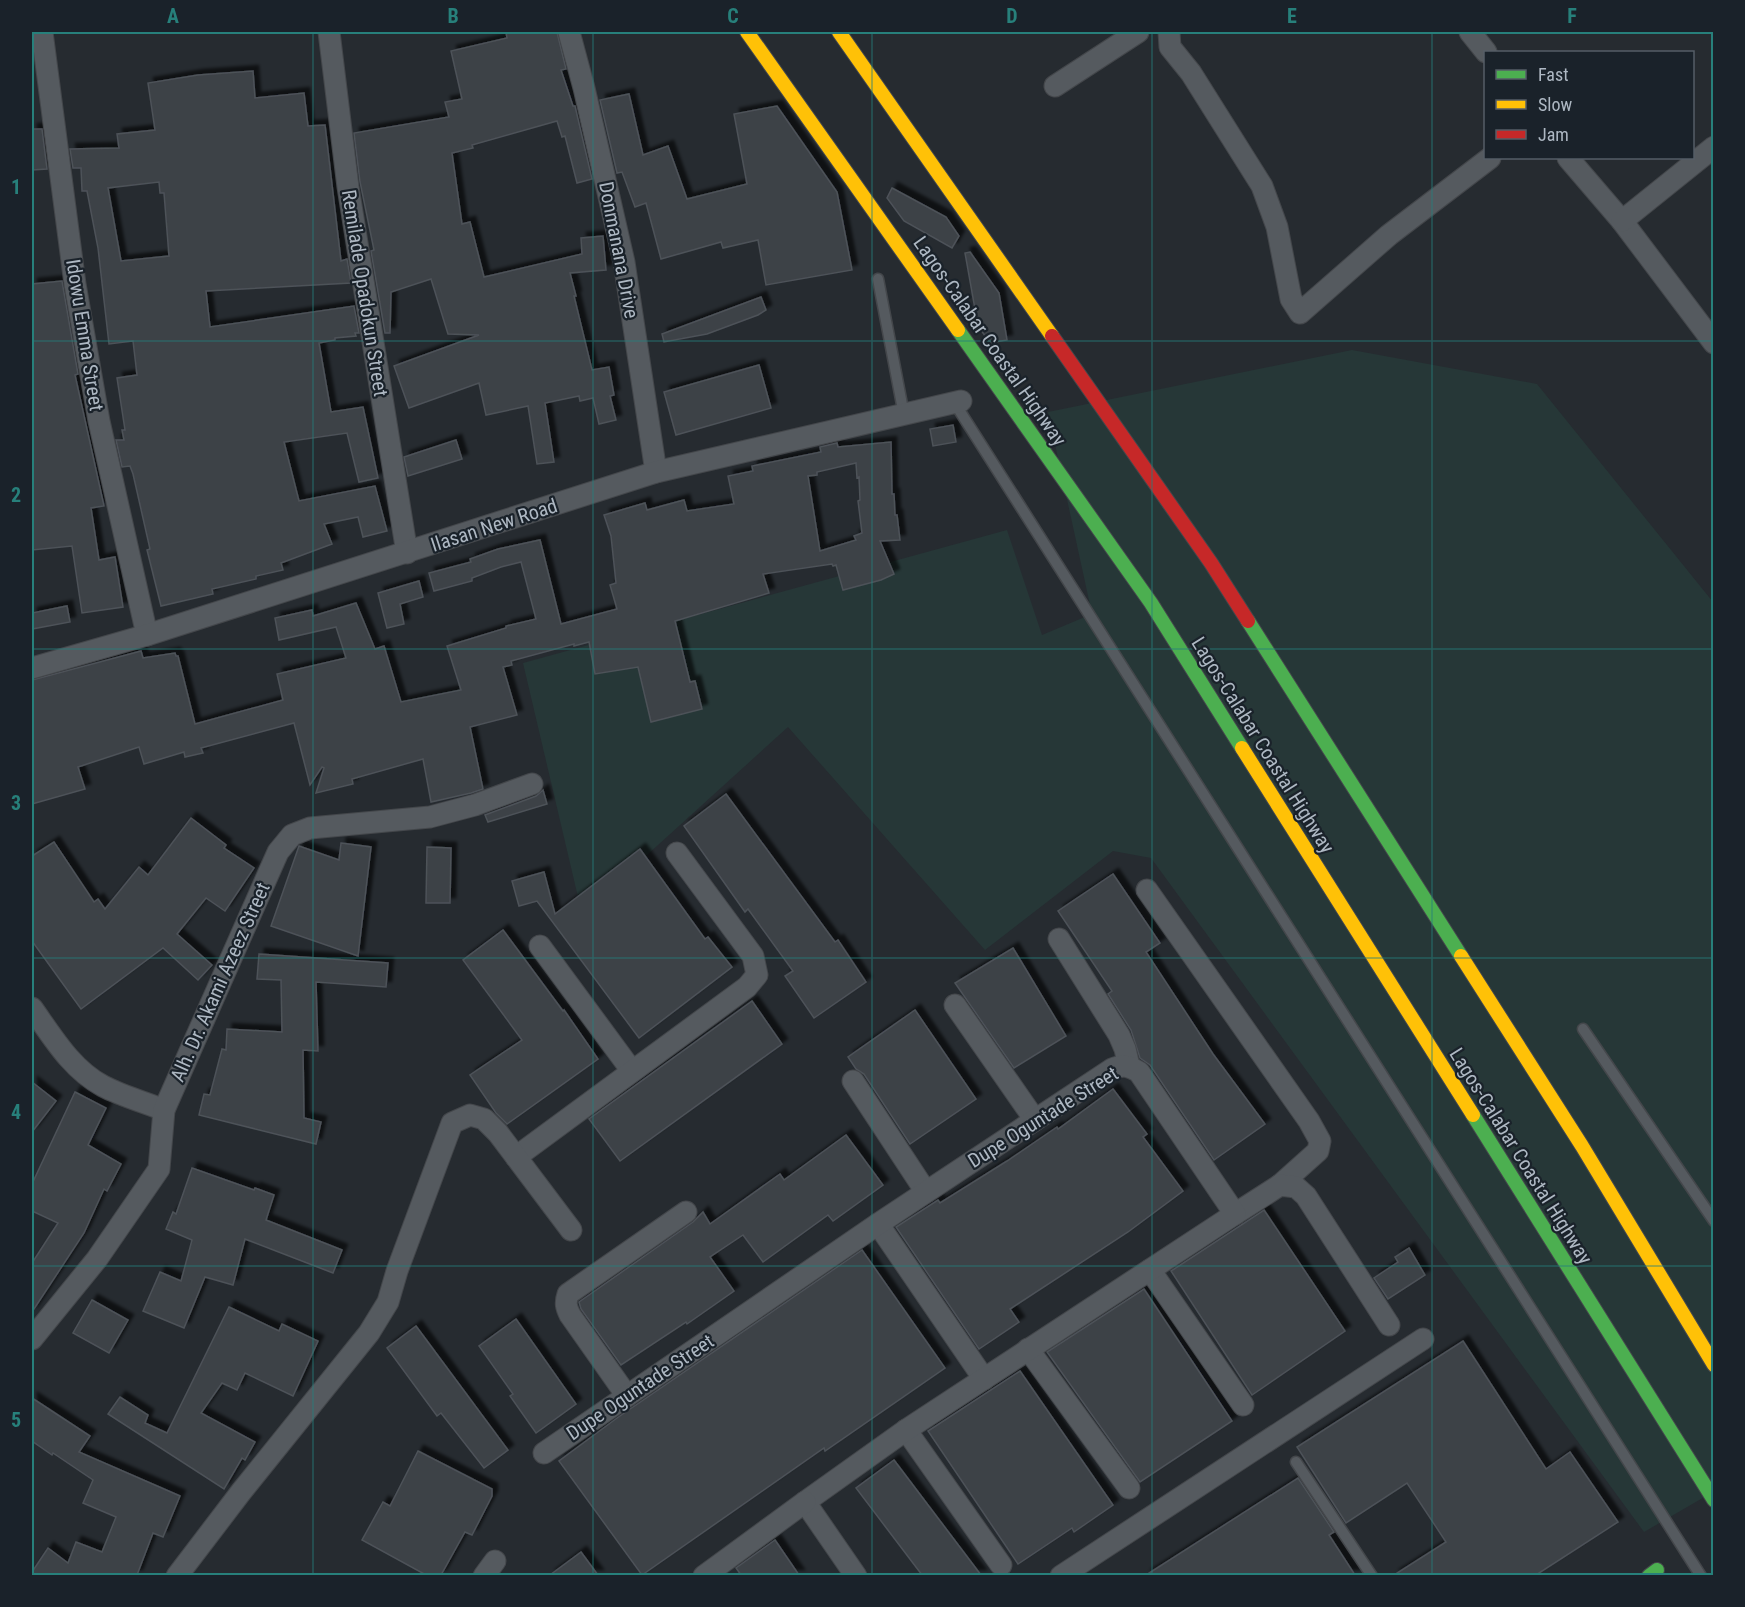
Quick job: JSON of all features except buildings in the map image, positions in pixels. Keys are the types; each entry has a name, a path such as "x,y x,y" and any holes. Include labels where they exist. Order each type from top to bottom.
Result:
{"highway":[{"name":"Lagos-Calabar Coastal Highway","path":"747,32 1151,603 1713,1500"},
{"path":"839,32 1211,563 1582,1146 1713,1365"}],"street":[{"name":"Idowu Emma Street","path":"42,32 75,284 95,398 147,635"},
{"name":"Remilade Opadokun Street","path":"329,32 348,187 407,553"},
{"name":"Donmanana Drive","path":"569,32 624,262 656,472"},
{"path":"1055,86 1138,32"},
{"path":"1169,32 1170,47 1191,73 1262,186 1277,227 1291,300 1300,313 1389,235 1489,159"},
{"path":"1470,32 1485,51"},
{"path":"1622,220 1713,147"},
{"path":"1569,159 1622,220 1713,343"},
{"name":"Ilasan New Road","path":"32,668 147,635 656,472 957,401"},
{"name":"Alh. Dr. Akami Azeez Street","path":"32,1339 97,1259 159,1169 164,1110 278,852 292,835 310,828 430,817 475,805 532,784"},
{"path":"516,1157 747,987 757,975 753,956 677,853"},
{"path":"704,1575 725,1569 805,1502 906,1430 1280,1185 1318,1151 1320,1141 1302,1112 1147,890"},
{"path":"1059,939 1119,1035 1129,1066"},
{"path":"540,946 632,1071"},
{"path":"955,1005 1035,1120"},
{"path":"32,1008 64,1052 84,1072 103,1086 164,1110"},
{"name":"Dupe Oguntade Street","path":"544,1453 878,1224 1120,1065 1129,1066 1139,1072 1235,1214"},
{"path":"853,1081 926,1192"},
{"path":"177,1575 379,1318 388,1302 397,1271 452,1123 470,1115 484,1119 571,1230"},
{"path":"1280,1185 1296,1187 1306,1196 1389,1325"},
{"path":"627,1396 570,1315 566,1307 566,1300 568,1294 686,1212"},
{"path":"878,1224 984,1379"},
{"path":"1150,1270 1243,1405"},
{"path":"1061,1575 1423,1339"},
{"path":"1028,1349 1129,1488"},
{"path":"906,1430 1001,1565"},
{"path":"805,1502 856,1575"}],"lane":[{"path":"878,279 904,415"},
{"path":"957,401 1701,1575"},
{"path":"1583,1029 1713,1221"},
{"path":"1296,1462 1372,1575"}],"shaded area":[{"path":"1352,350 1537,384 1713,602 1713,1492 1644,1532 1151,858 1113,851 985,950 788,727 582,914 523,663 1007,530 1042,635 1092,614 1048,412"}],"traffic: fast":[{"path":"958,330 1151,603 1242,748"},
{"path":"1248,621 1461,956"},
{"path":"1473,1115 1714,1500"},
{"path":"1649,1576 1657,1570"}],"traffic: slow":[{"path":"747,32 958,330"},
{"path":"839,32 1052,336"},
{"path":"1242,748 1473,1115"},
{"path":"1461,956 1582,1146 1714,1365"}],"traffic: jam":[{"path":"1052,336 1211,563 1248,621"}]}
